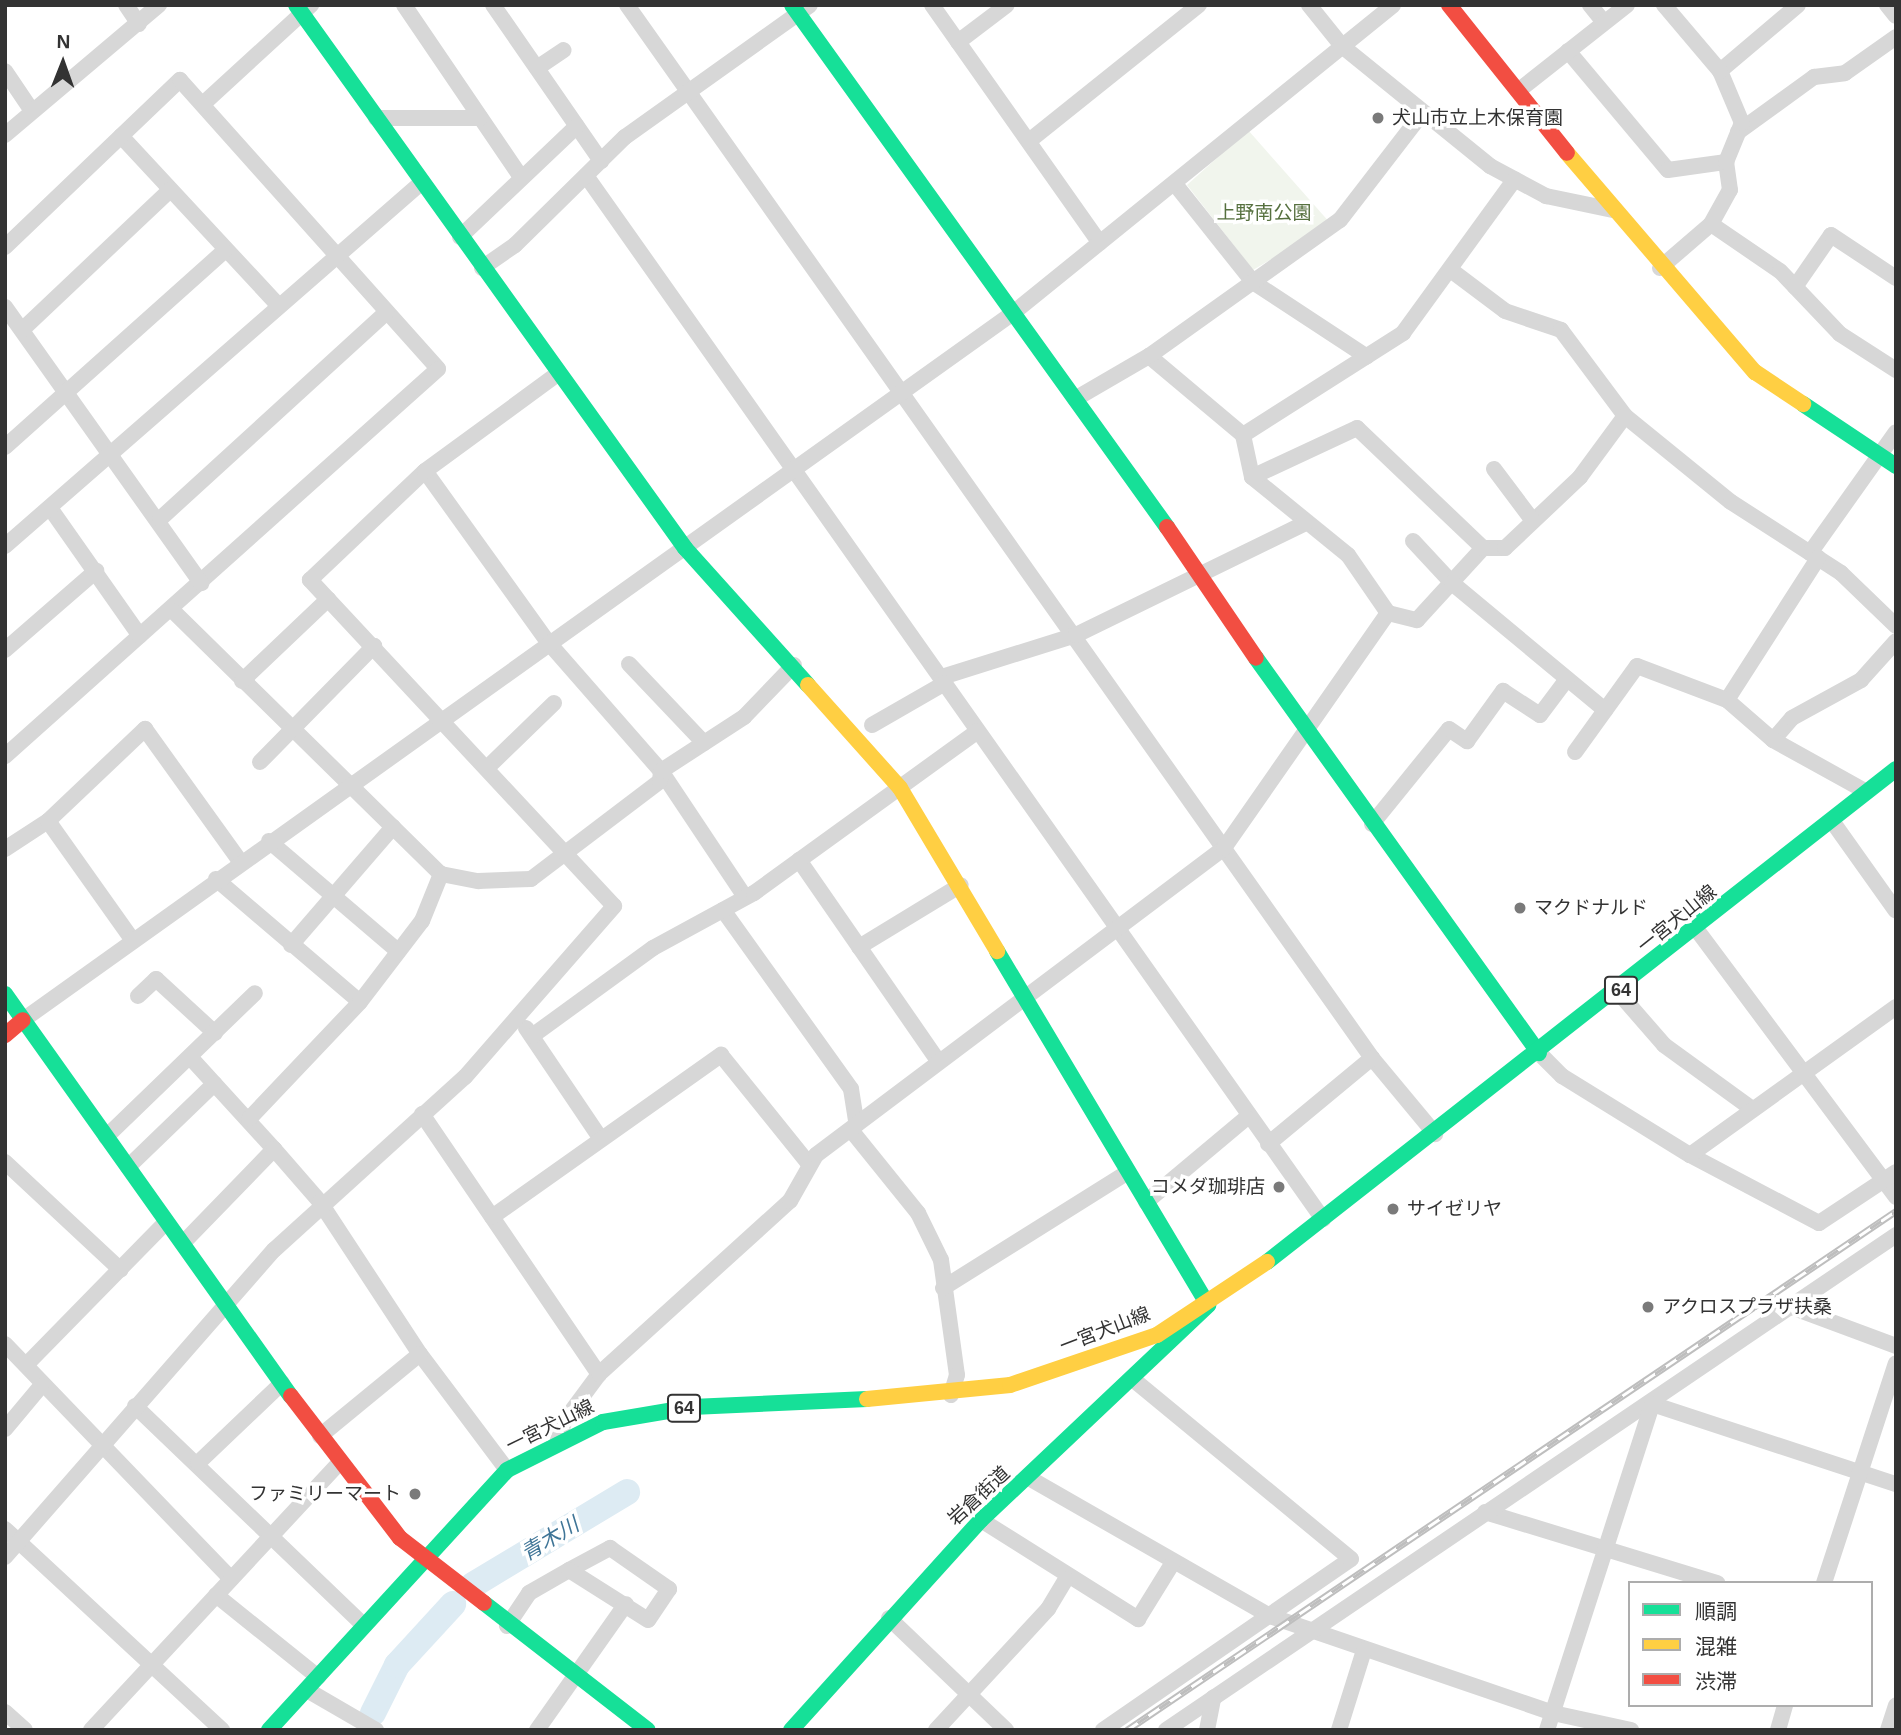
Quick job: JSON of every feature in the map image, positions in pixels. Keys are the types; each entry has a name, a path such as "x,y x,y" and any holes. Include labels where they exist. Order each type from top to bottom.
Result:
{"street":[{"path":"126,5 139,24"},
{"path":"5,135 159,5"},
{"path":"404,5 520,176"},
{"path":"492,5 601,161"},
{"path":"627,5 1076,635 1372,1058 1435,1134"},
{"path":"932,5 1100,243"},
{"path":"958,42 1007,5"},
{"path":"1029,142 1199,5"},
{"path":"1309,5 1342,46 1421,115 1515,179 1546,196 1614,210"},
{"path":"5,1035 131,938 239,860 685,548 1013,313 1393,5"},
{"path":"1448,5 1660,268 1755,372 1878,451 1896,466"},
{"path":"1590,5 1604,22"},
{"path":"1518,91 1627,5"},
{"path":"1660,268 1711,224 1730,190 1726,162 1742,123 1720,71 1664,5"},
{"path":"1720,71 1798,5"},
{"path":"1887,5 1896,16"},
{"path":"203,104 303,8 376,118 556,375 685,548 794,665 900,788 1029,996 1128,1172 1208,1305"},
{"path":"482,268 587,177 601,161 689,90 800,8 1013,313 1201,575 1306,734 1539,1053 1562,1076 1690,1155 1819,1223 1891,1176"},
{"path":"1738,132 1814,77 1844,73 1896,37"},
{"path":"537,68 564,50"},
{"path":"1568,51 1668,170 1726,162"},
{"path":"5,71 32,111"},
{"path":"5,247 180,80 334,256 438,369 173,611 140,636 5,756"},
{"path":"1075,399 1149,356 1340,220 1421,115"},
{"path":"376,118 480,118"},
{"path":"460,237 520,176 577,126"},
{"path":"121,136 224,251 279,306"},
{"path":"587,177 1118,928 1246,1118 1323,1219"},
{"path":"1243,435 1403,333 1452,271 1515,179"},
{"path":"5,546 422,181"},
{"path":"1175,184 1254,282 1367,357"},
{"path":"22,330 170,190"},
{"path":"1711,224 1796,287 1840,334 1896,370"},
{"path":"1796,287 1831,235 1896,278"},
{"path":"5,447 224,251"},
{"path":"1452,271 1505,311 1561,330 1625,416 1731,502 1814,555 1896,626"},
{"path":"5,307 64,395 160,519 201,583"},
{"path":"160,519 387,312"},
{"path":"1149,356 1243,435 1252,477 1348,555 1388,613 1417,620 1483,548"},
{"path":"5,1557 101,1444 320,1202 422,1114 518,1017 614,906 442,717 310,580 425,471 556,375"},
{"path":"1252,477 1357,428 1483,548 1504,548 1580,477 1625,416"},
{"path":"1727,700 1878,451 1896,432"},
{"path":"1494,469 1533,521"},
{"path":"425,471 548,642 661,771 745,897"},
{"path":"50,508 140,636"},
{"path":"872,725 943,680 1076,635 1306,523"},
{"path":"1413,541 1452,583 1605,710"},
{"path":"5,650 96,571"},
{"path":"242,681 328,599"},
{"path":"173,611 441,874 531,879 564,851 660,780 661,771"},
{"path":"557,1443 565,1420 599,1374 790,1201 809,1164 937,1059 1029,996 1224,848 1388,613"},
{"path":"1773,740 1793,718 1861,680 1896,641"},
{"path":"260,762 374,646"},
{"path":"629,664 704,743"},
{"path":"661,771 744,717 794,665"},
{"path":"1575,752 1637,666 1727,700 1773,740 1867,792"},
{"path":"1372,824 1449,729 1467,741 1503,691 1540,715 1567,679"},
{"path":"488,767 554,703"},
{"path":"5,849 48,821 145,729 239,860"},
{"path":"532,1036 653,948 745,897 978,732"},
{"name":"一宮犬山線","path":"269,1730 307,1690 421,1557 507,1471 557,1443 603,1422 659,1410 951,1395 1068,1367 1157,1335 1208,1305 1618,992 1896,769"},
{"path":"48,821 131,938"},
{"path":"1832,821 1896,911"},
{"path":"291,944 393,827"},
{"path":"269,841 398,951"},
{"path":"799,860 937,1059"},
{"path":"250,1119 360,1002 422,921 441,874"},
{"path":"216,878 360,1002"},
{"path":"859,947 961,884"},
{"path":"723,911 851,1089 854,1127 918,1213 941,1260 957,1375 951,1395"},
{"path":"1697,930 1801,1075 1891,1176 1896,1197"},
{"path":"138,996 156,979 215,1033"},
{"path":"1618,992 1664,1045 1752,1109"},
{"path":"106,1137 255,993"},
{"path":"5,994 339,1463 421,1557 507,1626 643,1728"},
{"path":"1690,1155 1896,1007"},
{"path":"518,1017 601,1139"},
{"path":"492,1217 721,1055 809,1164"},
{"path":"190,1057 250,1119 320,1202 420,1354 507,1471"},
{"path":"1268,1144 1372,1058"},
{"path":"128,1167 214,1084"},
{"path":"422,1114 599,1374"},
{"path":"1146,1202 1246,1118"},
{"path":"183,1243 274,1149"},
{"path":"5,1162 121,1270"},
{"path":"943,1288 1128,1172"},
{"path":"27,1364 166,1222"},
{"path":"1166,1730 1485,1512 1794,1308 1896,1235"},
{"name":"岩倉街道","path":"791,1730 889,1618 981,1520 1029,1478 1208,1305"},
{"path":"1794,1308 1896,1346"},
{"path":"5,1344 27,1364 41,1386 231,1579"},
{"path":"320,1436 420,1354"},
{"path":"1825,1581 1896,1363"},
{"path":"1103,1730 1351,1559 1133,1379"},
{"path":"198,1463 282,1383"},
{"path":"5,1429 41,1386"},
{"path":"1652,1404 1896,1484"},
{"path":"1547,1730 1652,1404"},
{"path":"135,1406 198,1463 268,1536 362,1624"},
{"path":"91,1730 150,1662 339,1463"},
{"path":"1029,1478 1172,1564 1270,1616 1553,1713 1631,1730"},
{"path":"1485,1512 1711,1581"},
{"path":"981,1520 1066,1579 1138,1619 1172,1564"},
{"path":"5,1529 222,1730"},
{"path":"507,1626 529,1593 569,1570 610,1548 669,1589 648,1620 569,1570"},
{"path":"936,1730 1048,1609 1066,1579"},
{"path":"216,1595 318,1677"},
{"path":"537,1730 626,1604"},
{"path":"889,1618 1006,1730"},
{"path":"1339,1730 1364,1650"},
{"path":"307,1690 376,1730"},
{"path":"1207,1730 1213,1698"},
{"path":"1888,1730 1896,1705"},
{"path":"1778,1730 1784,1707"},
{"path":"5,1712 25,1730"}],"green space":[{"name":"上野南公園","path":"1248,130 1331,224 1253,270 1187,185"}],"waterway":[{"name":"青木川","path":"473,1585 627,1492"},
{"name":"青木川","path":"373,1713 397,1665 453,1604"}],"railway":[{"path":"1127,1730 1896,1211"}],"traffic: fast":[{"path":"296,5 685,548 808,685"},
{"path":"792,5 1167,527"},
{"path":"1803,404 1896,466"},
{"path":"1256,658 1539,1053"},
{"path":"1267,1262 1896,769"},
{"path":"791,1730 981,1520 1208,1305 997,951"},
{"path":"5,994 291,1396"},
{"path":"269,1730 507,1470 603,1422 692,1407 867,1399"},
{"path":"484,1603 648,1730"}],"traffic: slow":[{"path":"1567,153 1755,372 1803,404"},
{"path":"808,685 900,788 997,951"},
{"path":"867,1399 1010,1385 1157,1335 1267,1262"}],"traffic: jam":[{"path":"1449,5 1567,153"},
{"path":"1167,527 1256,658"},
{"path":"5,1035 23,1020"},
{"path":"291,1396 400,1538 484,1603"}],"place":[{"name":"犬山市立上木保育園","path":"1378,118"},
{"name":"マクドナルド","path":"1520,908"},
{"name":"コメダ珈琲店","path":"1279,1187"},
{"name":"サイゼリヤ","path":"1393,1209"},
{"name":"アクロスプラザ扶桑","path":"1648,1307"},
{"name":"ファミリーマート","path":"415,1494"}]}
